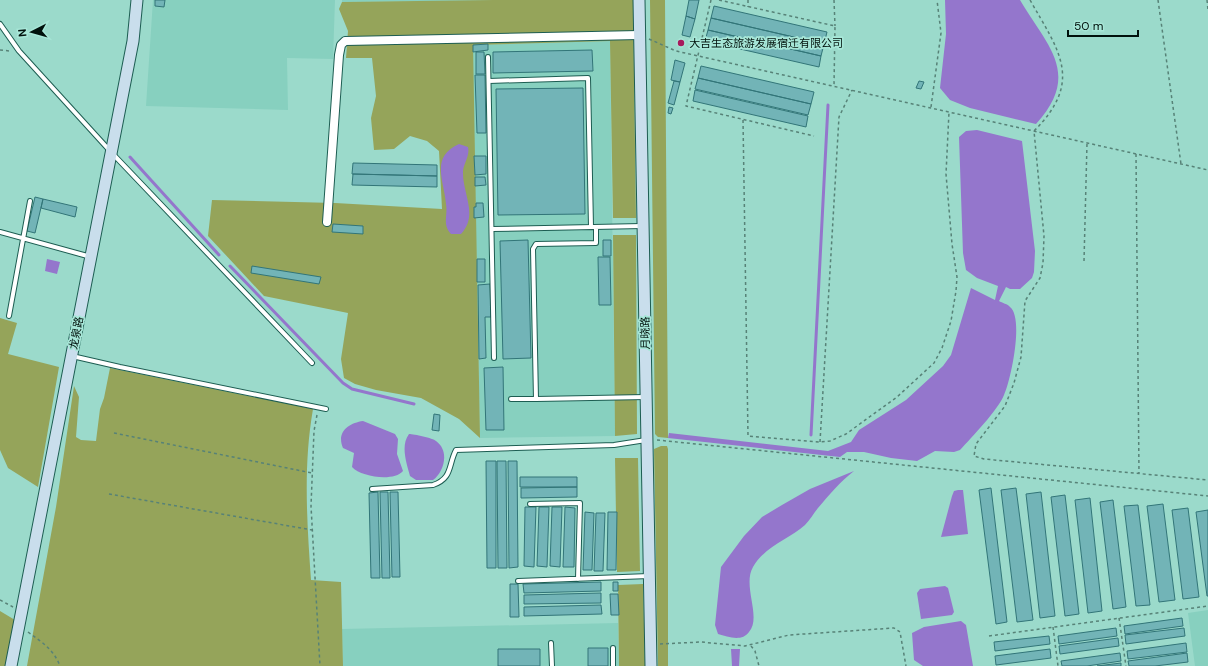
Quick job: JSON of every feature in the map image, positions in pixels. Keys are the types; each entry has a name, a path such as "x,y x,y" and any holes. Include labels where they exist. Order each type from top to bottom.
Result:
{"street":[{"name":"龙泉路","path":"12,666 133,41 137,0"},
{"name":"月晓路","path":"639,0 651,666"},
{"path":"327,222 340,55 341,45 345,41 639,35"}],"lane":[{"path":"0,24 19,51 111,152 312,363"},
{"path":"488,56 494,358"},
{"path":"489,81 588,78 593,227 596,243 536,244 533,249 536,399"},
{"path":"10,316 30,201"},
{"path":"492,229 643,226"},
{"path":"0,232 91,257"},
{"path":"72,356 326,409"},
{"path":"511,399 646,397"},
{"path":"372,489 433,486 438,483 450,470 456,450 614,445 647,440"},
{"path":"530,504 580,503 578,579"},
{"path":"518,581 649,576"},
{"path":"551,643 552,666"},
{"path":"613,648 613,666"}],"path":[{"path":"711,0 686,106 814,136"},
{"path":"719,0 835,26"},
{"path":"748,0 748,6"},
{"path":"834,0 834,86"},
{"path":"931,108 941,33 937,0"},
{"path":"1030,0 1057,47 1063,62 1063,78 1054,107 1045,121 1034,131"},
{"path":"1158,0 1181,164"},
{"path":"1207,0 1208,10"},
{"path":"639,35 676,51 1208,170"},
{"path":"820,442 839,117 852,90"},
{"path":"743,120 748,436 820,442 830,441 846,434 897,397 934,363 942,348 950,321 956,291 957,277 952,244 945,155 949,112"},
{"path":"1034,131 1044,236 1044,263 1040,278 1025,301 1021,357 1014,384 1005,406 976,444 974,456 984,459 1208,480"},
{"path":"1084,261 1087,143"},
{"path":"1136,154 1140,474"},
{"path":"319,408 314,431 312,530 320,666"},
{"path":"114,433 312,473"},
{"path":"647,440 1208,496"},
{"path":"109,494 312,530"},
{"path":"0,600 12,606 23,609"},
{"path":"989,636 1208,606"},
{"path":"1119,618 1126,666"},
{"path":"19,626 46,644 56,655 60,666"},
{"path":"1053,627 1058,666"},
{"path":"651,644 701,642 729,646 750,645 789,636 894,628 900,632 902,638 906,666"},
{"path":"750,645 755,652 759,666"}],"shaded area":[{"path":"153,0 335,0 333,59 287,58 288,110 146,106"},
{"path":"342,0 513,0 342,2"},
{"path":"633,0 636,218 613,218 610,41 473,45 480,438 459,419 421,398 376,390 355,384 344,378 341,359 348,313 264,296 208,236 212,200 335,203 442,209 439,151 427,141 410,136 394,149 374,150 371,118 376,96 372,58 346,58 348,31 339,9 342,2"},
{"path":"650,0 665,0 668,438 658,437 655,434"},
{"path":"945,0 1020,0 1049,46 1055,60 1058,74 1057,90 1050,106 1036,124 970,108 950,100 940,88 946,34"},
{"path":"610,41 615,436 480,438 472,45"},
{"path":"977,130 1022,141 1035,251 1034,272 1032,278 1020,289 1010,289 1006,287 999,301 1010,307 1014,313 1016,323 1015,350 1010,376 1001,401 960,450 954,452 935,451 917,461 891,458 864,452 847,452 840,457 668,438 669,433 828,451 851,442 859,430 906,400 943,366 951,355 971,288 995,300 998,286 977,278 966,270 963,253 959,137 966,131"},
{"path":"459,144 468,147 468,153 463,171 463,179 468,204 469,219 461,234 451,234 446,223 445,195 441,170 444,155 450,149"},
{"path":"613,235 636,235 637,434 615,436"},
{"path":"47,259 60,262 57,274 45,271"},
{"path":"0,318 17,323 8,354 59,367 38,487 8,468 0,450"},
{"path":"110,368 313,409 307,473 307,516 311,580 341,582 343,666 27,666 56,507 74,386 79,397 76,437 81,440 96,441 100,409 104,398"},
{"path":"363,421 395,434 398,439 397,454 403,471 399,474 385,477 370,476 352,467 354,453 343,448 341,437 345,429 349,426"},
{"path":"409,434 423,436 434,440 443,450 444,461 442,467 440,472 433,480 416,480 410,476 406,461 405,449 406,439"},
{"path":"661,446 667,446 668,449 668,666 658,666 654,449"},
{"path":"615,458 638,458 640,571 617,572"},
{"path":"854,471 831,493 805,525 770,549 753,567 750,575 750,592 754,618 749,632 743,637 739,638 718,634 715,625 721,567 744,536 762,517 782,505 810,489"},
{"path":"963,490 968,534 941,537 952,496 954,491"},
{"path":"643,584 645,666 619,666 618,585"},
{"path":"945,586 948,588 954,612 952,615 921,619 917,593 920,589"},
{"path":"1208,610 1208,666 1195,666 1188,613"},
{"path":"0,611 15,620 5,666 0,666"},
{"path":"961,621 966,625 973,666 923,666 914,660 912,633 924,627"},
{"path":"618,623 619,666 343,666 342,629"},
{"path":"731,649 740,649 739,666 732,666"}],"building":[{"path":"155,0 165,0 164,7 155,6"},
{"path":"689,0 699,0 695,19 686,16"},
{"path":"714,6 827,32 824,44 711,18"},
{"path":"686,16 695,19 690,37 682,35"},
{"path":"711,18 824,44 821,56 708,30"},
{"path":"708,30 821,56 819,67 705,41"},
{"path":"488,44 488,50 473,52 473,45"},
{"path":"592,50 593,71 493,73 493,52"},
{"path":"476,52 484,52 485,74 476,74"},
{"path":"675,60 685,63 680,82 671,80"},
{"path":"701,66 814,92 811,104 698,78"},
{"path":"475,75 485,75 486,133 477,133"},
{"path":"698,78 811,104 808,115 695,89"},
{"path":"674,81 680,82 674,105 668,103"},
{"path":"919,81 924,82 921,89 916,88"},
{"path":"583,88 585,214 498,215 496,89"},
{"path":"695,90 808,116 806,127 693,101"},
{"path":"669,107 673,108 671,114 668,113"},
{"path":"474,156 486,156 486,174 475,175"},
{"path":"353,163 437,165 437,176 352,174"},
{"path":"353,174 437,176 437,187 352,185"},
{"path":"475,177 485,177 486,185 475,186"},
{"path":"35,197 43,199 35,233 27,231"},
{"path":"43,199 77,207 75,217 41,208"},
{"path":"476,203 483,203 484,217 474,218 474,207 476,207"},
{"path":"333,224 363,226 363,234 332,232"},
{"path":"528,240 531,358 503,359 500,241"},
{"path":"603,240 611,240 611,256 603,256"},
{"path":"598,257 610,257 611,305 599,305"},
{"path":"477,259 485,259 485,282 477,282"},
{"path":"252,266 321,277 319,284 251,273"},
{"path":"490,284 491,317 485,317 486,358 479,359 478,285"},
{"path":"503,367 504,430 486,430 484,368"},
{"path":"434,414 440,415 439,431 432,430"},
{"path":"486,461 496,461 496,568 487,568"},
{"path":"497,461 506,461 507,568 498,568"},
{"path":"508,461 517,461 518,567 509,568"},
{"path":"520,477 577,477 577,487 520,487"},
{"path":"577,487 577,497 521,498 521,488"},
{"path":"991,488 1007,622 996,624 979,490"},
{"path":"1016,488 1033,620 1017,622 1001,490"},
{"path":"378,492 380,578 371,578 369,493"},
{"path":"380,492 388,492 390,578 382,578"},
{"path":"390,492 398,492 400,577 392,577"},
{"path":"1041,492 1055,616 1040,618 1026,494"},
{"path":"1065,495 1079,614 1065,616 1051,497"},
{"path":"1090,498 1102,611 1088,613 1075,500"},
{"path":"1113,500 1126,607 1113,609 1100,502"},
{"path":"1163,504 1175,600 1159,602 1147,506"},
{"path":"1138,505 1150,605 1136,606 1124,506"},
{"path":"525,507 536,507 534,567 524,566"},
{"path":"539,507 549,507 547,567 537,566"},
{"path":"552,507 562,507 560,567 550,566"},
{"path":"565,507 575,508 574,567 563,567"},
{"path":"1188,508 1199,597 1183,599 1172,510"},
{"path":"1208,510 1208,596 1207,596 1196,512"},
{"path":"585,512 594,513 592,570 583,570"},
{"path":"608,512 617,512 616,570 607,570"},
{"path":"596,513 605,513 603,571 594,571"},
{"path":"601,582 601,591 524,593 523,584"},
{"path":"613,582 618,582 618,591 613,591"},
{"path":"510,584 518,584 519,617 510,617"},
{"path":"601,593 601,603 524,604 524,595"},
{"path":"610,594 618,594 619,615 611,615"},
{"path":"601,605 602,614 524,616 524,607"},
{"path":"1182,618 1183,626 1125,634 1124,626"},
{"path":"1116,628 1117,636 1059,644 1058,636"},
{"path":"1184,628 1185,636 1126,644 1125,635"},
{"path":"1049,636 1050,644 995,651 994,642"},
{"path":"1118,638 1119,646 1060,654 1059,646"},
{"path":"1186,643 1187,652 1128,659 1127,651"},
{"path":"588,648 608,648 608,666 588,666"},
{"path":"498,649 540,649 540,666 498,666"},
{"path":"1050,649 1051,658 996,665 995,656"},
{"path":"1120,653 1121,661 1087,666 1062,666 1061,661"},
{"path":"1187,653 1188,662 1155,666 1129,666 1128,661"},
{"path":"1121,663 1121,666 1097,666"}],"waterway":[{"path":"811,435 828,105"},
{"path":"130,157 219,255"},
{"path":"230,266 343,383 352,389 414,404"}],"place":[{"name":"大吉生态旅游发展宿迁有限公司","path":"681,43"}]}
